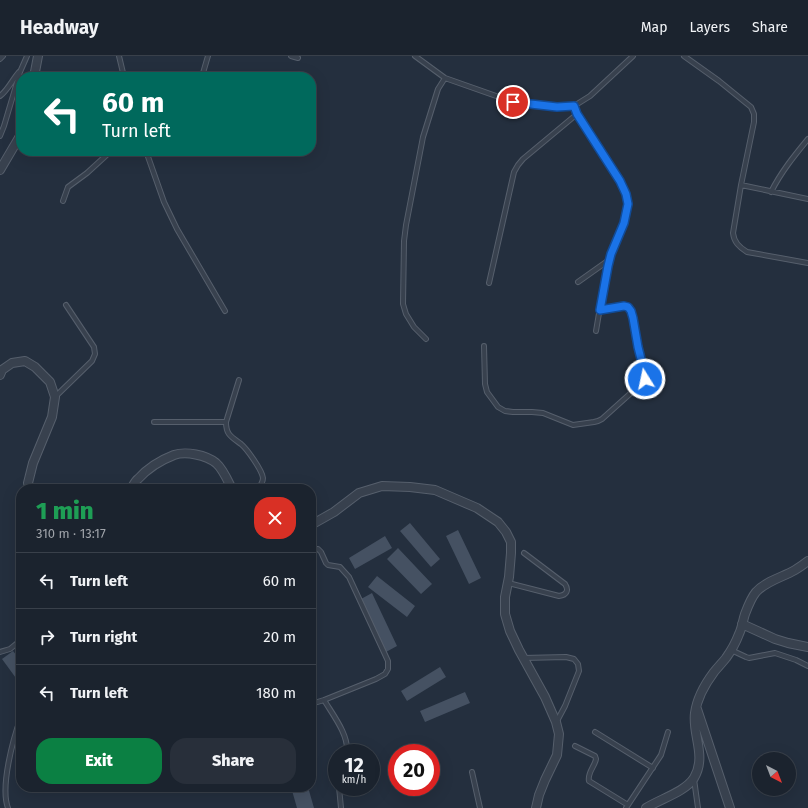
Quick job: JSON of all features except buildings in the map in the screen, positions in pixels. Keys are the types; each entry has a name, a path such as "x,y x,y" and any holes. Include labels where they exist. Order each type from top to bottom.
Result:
{"street":[{"path":"34,72 36,57"},
{"path":"0,170 16,143"},
{"path":"1,371 12,362 25,361 35,367 50,382 55,397 52,417 33,463 28,484"},
{"path":"134,484 137,479 154,465 175,455 192,454 207,458 216,463 229,484"},
{"path":"316,522 334,512 360,493 382,486 410,487 435,490 477,508 498,522 506,532 511,542 511,553 505,597 505,614 510,631 523,658 545,697 556,722 558,734 557,755 539,796 536,808"},
{"path":"646,808 680,790 694,779 700,761 700,752 694,726 698,700 704,687 731,650 740,633 745,614 757,592 775,579 796,570 808,561"},
{"path":"742,624 775,639 808,647"},
{"path":"697,707 730,808"}],"lane":[{"path":"0,59 3,56"},
{"path":"20,72 27,56"},
{"path":"119,56 123,72"},
{"path":"203,72 208,56"},
{"path":"291,56 298,58"},
{"path":"415,56 445,78 482,92 513,102 557,107 574,106 590,96 633,56"},
{"path":"684,56 746,103 754,114 754,122 740,186 733,233 734,239 741,249 747,252 808,263"},
{"path":"0,96 6,91 16,75"},
{"path":"426,339 414,326 406,314 403,304 404,241 423,138 438,89 445,78"},
{"path":"0,136 16,86"},
{"path":"574,106 577,114 620,181 626,194 628,204 624,223 610,259 605,277 596,331"},
{"path":"488,283 514,172 523,159 577,114"},
{"path":"771,192 783,171 808,139"},
{"path":"63,201 68,187 87,173 106,156"},
{"path":"148,156 164,202 177,229 225,310"},
{"path":"740,186 808,199"},
{"path":"578,282 610,259"},
{"path":"55,397 92,361 95,354 94,347 66,305"},
{"path":"484,346 485,384 487,392 498,407 505,411 543,413 567,424 573,425 598,421 645,379 631,311 628,307 624,306 600,310"},
{"path":"239,380 226,422 226,428 229,434 242,445 250,455 262,475 263,479 261,484"},
{"path":"154,422 226,422"},
{"path":"316,549 321,552 328,565 340,567 349,577 388,662 388,669 385,674 316,702"},
{"path":"508,583 559,596 565,595 567,592 565,584 524,553"},
{"path":"0,652 10,649 16,644"},
{"path":"731,650 749,658 775,652 808,666"},
{"path":"523,658 566,657 574,659 578,664 579,671 565,706 556,722"},
{"path":"324,700 346,738 347,744"},
{"path":"2,771 16,730"},
{"path":"595,732 653,768"},
{"path":"574,746 595,756 596,761 589,774 589,781 627,807 661,755 668,732"},
{"path":"472,772 480,808"},
{"path":"694,779 698,808"},
{"path":"1,782 2,794 8,808"},
{"path":"340,796 341,808"}],"route":[{"path":"513,102 557,107 574,106 577,114 620,181 626,194 628,204 624,223 611,254 600,310 624,306 628,307 631,311 645,379"}]}
